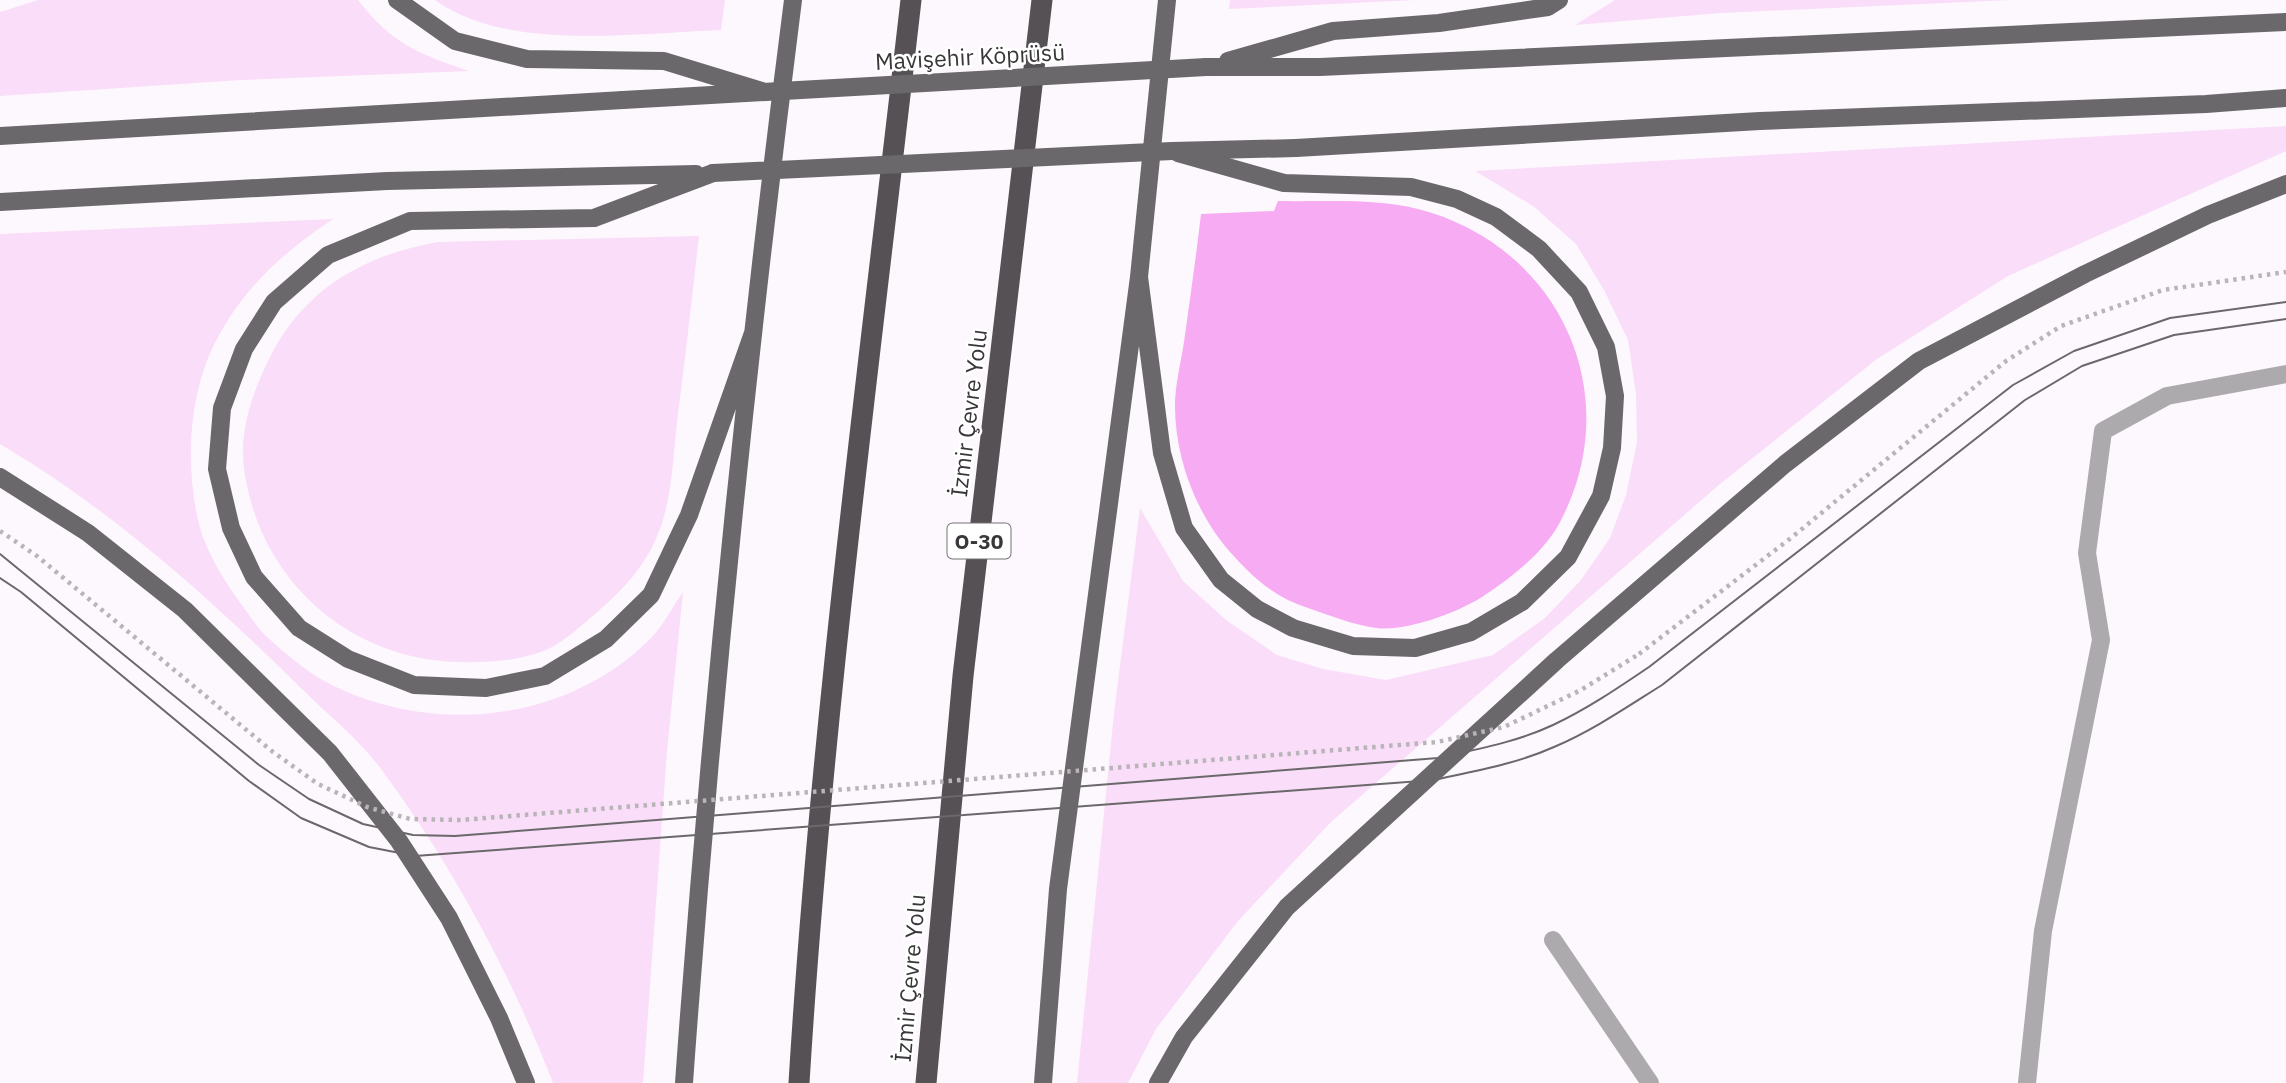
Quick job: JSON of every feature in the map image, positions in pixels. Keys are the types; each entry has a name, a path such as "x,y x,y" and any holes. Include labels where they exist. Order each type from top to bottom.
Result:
{"highway":[{"path":"799,1083 835,667 911,0"},
{"name":"İzmir Çevre Yolu","path":"926,1083 963,676 1042,0"}],"main road":[{"path":"397,0 455,41 527,59 664,61 769,93"},
{"path":"784,0 790,27"},
{"path":"684,1083 700,861 753,333 793,0"},
{"path":"1043,1083 1058,889 1139,277 1167,0"},
{"path":"1206,66 1334,31 1439,23 1548,7 1559,0"},
{"name":"Mavişehir Köprüsü","path":"0,136 1206,66 1320,67 2286,22"},
{"path":"0,202 387,181 609,177 1172,151 1296,148 1760,121 2206,104 2286,98"},
{"path":"1139,277 1162,453 1184,528 1221,580 1257,609 1293,628 1353,646 1415,648 1471,632 1522,603 1568,557 1601,496 1612,449 1615,396 1606,346 1578,292 1528,241 1496,217 1457,199 1411,187 1284,183 1172,151"},
{"path":"713,173 594,218 410,221 328,255 274,302 244,349 222,408 217,469 232,528 254,577 299,628 348,659 414,685 486,688 545,676 606,639 651,595 689,515 753,333"},
{"path":"1158,1083 1184,1037 1287,907 1557,660 1785,464 1919,361 2098,268 2208,215 2286,184"},
{"path":"0,477 88,533 185,610 330,753 399,841 449,918 499,1018 526,1083"}],"lane":[{"path":"2027,1083 2043,931 2101,640 2087,554 2104,431 2167,396 2286,374"},
{"path":"1553,940 1650,1083"}],"path":[{"path":"0,531 37,556 273,752 318,784 367,807 410,819 461,820 1437,742 1504,727 1581,690 1639,654 1791,538 2006,362 2061,326 2163,290 2286,272"}],"shaded area":[{"path":"38,0 358,0 370,15 407,46 469,71 241,80 0,96 0,12"},
{"path":"435,0 725,0 721,30 573,36 498,27 464,16"},
{"path":"1230,0 1415,0 1229,9"},
{"path":"1615,0 2011,0 1721,13 1575,25"},
{"path":"2286,126 2286,151 2008,276 1877,359 1720,484 1331,822 1238,921 1156,1029 1128,1083 1077,1083 1114,713 1140,508 1183,581 1226,620 1277,655 1323,669 1386,680 1493,655 1545,618 1581,580 1610,538 1626,495 1637,442 1636,394 1628,340 1604,290 1576,244 1533,206 1475,171"},
{"path":"1278,201 1356,201 1414,208 1432,213 1478,234 1517,262 1548,298 1571,338 1583,382 1586,429 1578,477 1559,524 1544,545 1506,580 1462,608 1417,624 1376,628 1341,620 1296,604 1266,586 1239,562 1207,521 1198,503 1183,465 1175,406 1201,214 1274,211"},
{"path":"333,219 282,257 253,286 228,320 208,359 195,404 191,451 194,498 201,532 216,566 230,588 261,630 281,650 330,684 371,701 413,711 456,715 500,712 542,703 582,687 620,665 653,636 683,592 667,751 643,1083 553,1083 519,1002 479,922 434,846 366,751 233,622 159,558 82,497 0,444 0,234"},
{"path":"699,236 671,479 663,521 646,557 614,597 563,640 541,652 518,658 469,662 425,659 394,651 364,639 337,623 312,603 272,553 254,512 244,469 244,435 253,397 268,361 298,314 338,280 360,267 385,256 438,242"}],"tram line":[{"path":"0,554 259,765 309,799 363,824 413,835 455,836 1438,758 1539,731 1614,690 1649,667 2013,385 2074,351 2170,318 2286,302"},
{"path":"0,578 21,592 249,781 301,818 369,847 415,856 1434,780 1510,763 1540,753 1596,726 1662,685 2025,400 2082,366 2174,335 2286,319"}]}
